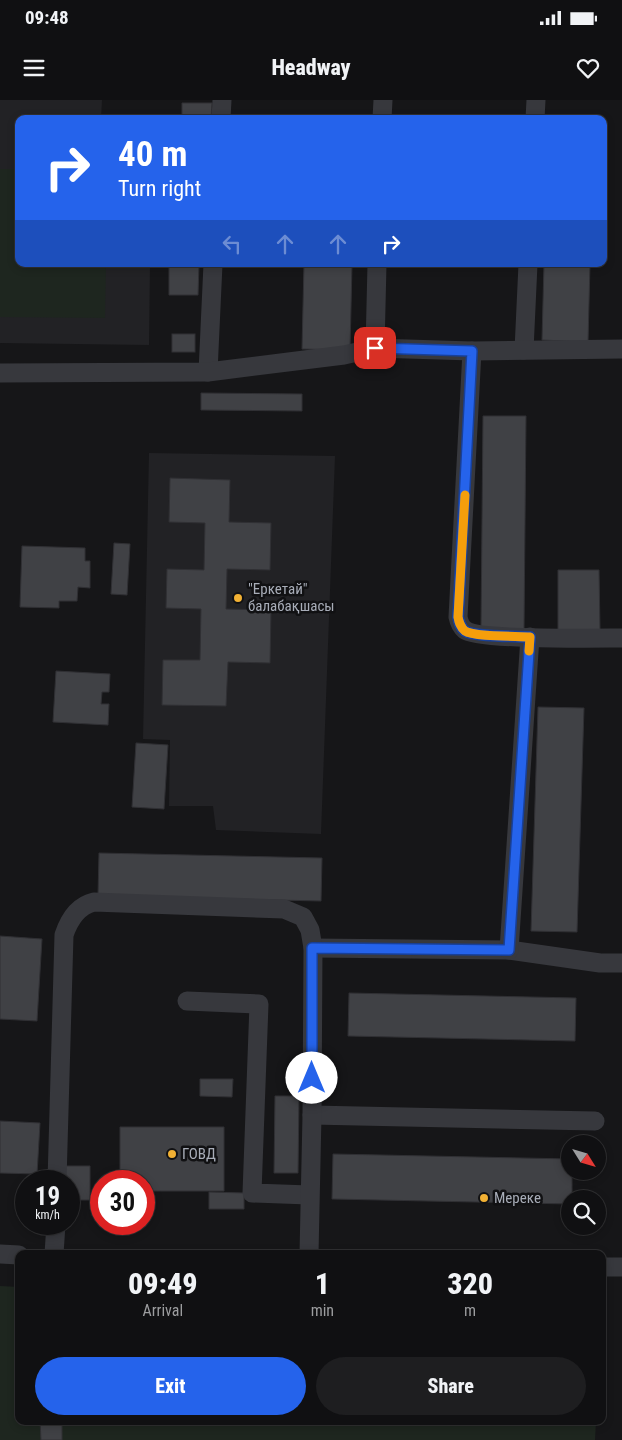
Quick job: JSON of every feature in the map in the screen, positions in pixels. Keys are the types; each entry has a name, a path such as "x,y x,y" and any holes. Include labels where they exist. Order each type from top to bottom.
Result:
{"street":[{"path":"221,115 222,100"},
{"path":"382,115 383,100"},
{"path":"535,115 536,100"},
{"path":"208,372 214,267"},
{"path":"375,348 377,267"},
{"path":"524,350 528,267"},
{"path":"0,373 208,372 344,355 375,348 472,351 622,349"},
{"path":"472,351 459,624 466,631 476,634 530,637 622,638"},
{"path":"509,950 530,637"},
{"path":"57,1170 64,935 69,920 78,910 94,902 284,909 303,917 310,930 312,948 312,1115 309,1250"},
{"path":"312,948 509,950 600,963 622,963"},
{"path":"188,1001 259,1004 252,1193 309,1195"},
{"path":"312,1115 594,1121"},
{"path":"54,1250 55,1235"},
{"path":"0,1254 15,1255"},
{"path":"606,1267 622,1267"}],"shaded area":[{"path":"0,100 102,100 101,115 15,115 15,267 150,267 149,345 0,343"},
{"path":"0,169 15,169 15,267 106,267 105,318 0,317"},
{"name":"\"Еркетай\" балабақшасы","path":"149,453 335,456 321,834 216,830 213,806 169,806 170,740 143,739"},
{"path":"0,1286 15,1287 15,1425 596,1425 595,1440 0,1440"}],"building":[{"path":"182,103 212,103 211,115 182,115"},
{"path":"169,267 199,267 198,295 169,295"},
{"path":"304,267 352,267 350,350 302,349"},
{"path":"544,267 590,267 588,342 542,340"},
{"path":"172,334 195,334 195,352 172,352"},
{"path":"201,393 302,394 302,411 201,410"},
{"path":"483,416 526,416 524,629 481,628"},
{"path":"170,478 230,480 229,522 271,523 270,570 227,569 226,609 271,610 270,663 228,662 226,706 162,705 163,660 200,660 201,609 166,608 167,569 204,570 205,523 169,522"},
{"path":"114,543 130,544 127,595 111,594"},
{"path":"22,546 85,548 85,561 90,561 90,588 78,587 77,601 59,601 59,608 20,607"},
{"path":"558,570 599,570 600,630 558,631"},
{"path":"56,671 110,674 109,692 102,692 101,704 109,704 108,725 53,722"},
{"path":"538,707 584,708 577,932 531,931"},
{"path":"136,743 168,745 164,809 132,807"},
{"path":"99,853 322,858 321,901 98,896"},
{"path":"0,936 42,939 37,1021 0,1019"},
{"path":"349,993 576,998 575,1041 348,1036"},
{"path":"200,1079 233,1079 232,1097 200,1096"},
{"path":"275,1096 299,1096 298,1173 274,1173"},
{"path":"0,1121 40,1123 37,1170 15,1170 15,1173 0,1173"},
{"name":"ГОВД","path":"120,1127 224,1127 224,1191 155,1191 155,1170 120,1170"},
{"path":"333,1154 561,1159 561,1180 572,1180 572,1190 561,1190 561,1204 332,1199"},
{"path":"64,1166 90,1166 90,1200 80,1200 80,1170 64,1170"},
{"path":"209,1192 244,1193 244,1209 209,1209"},
{"path":"40,1425 62,1425 62,1440 41,1440"}],"slow traffic":[{"path":"465,495 459,624 466,631 476,634 530,637 529,651"}],"place":[{"name":"\"Еркетай\" балабақшасы","path":"238,598"},
{"name":"ГОВД","path":"172,1154"},
{"name":"Мереке","path":"484,1198"}],"route":[{"path":"312,1078 312,948 509,950 530,637 476,634 466,631 459,624 472,351 375,348"}]}
